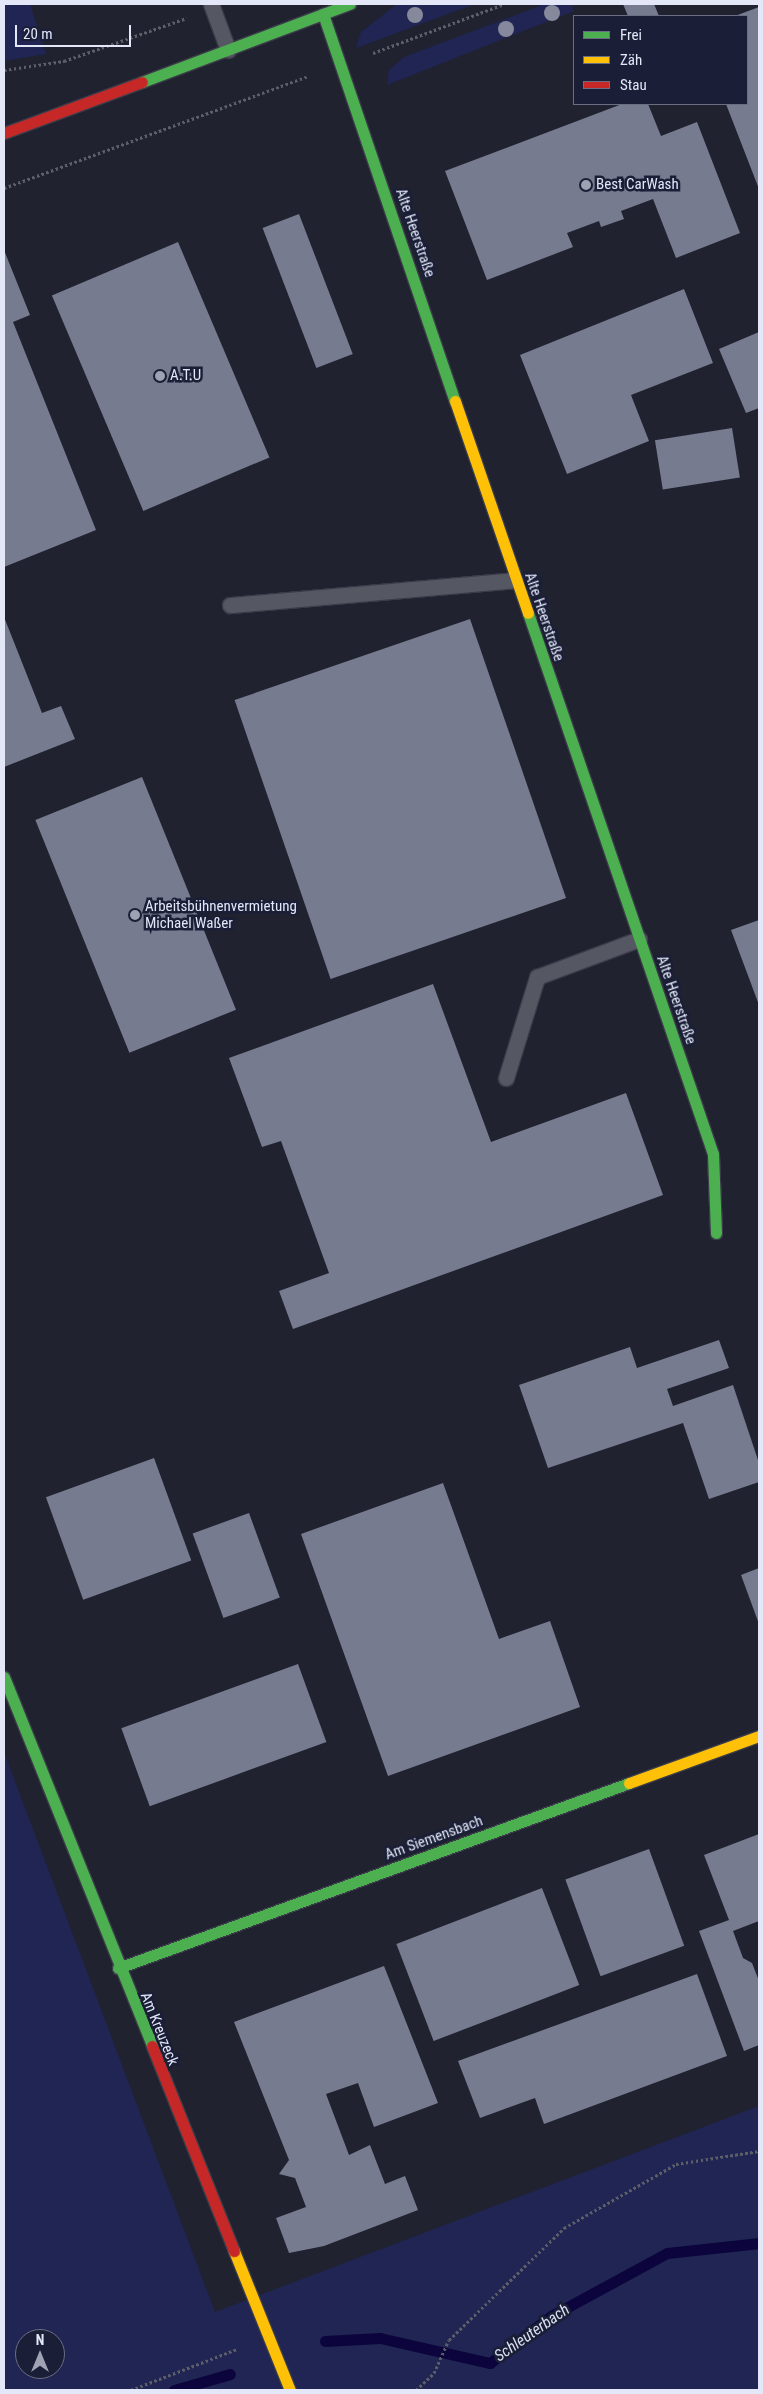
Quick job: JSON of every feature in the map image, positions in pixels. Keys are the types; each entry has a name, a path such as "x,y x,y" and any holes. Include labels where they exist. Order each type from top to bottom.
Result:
{"street":[{"path":"4,133 350,4"},
{"name":"Alte Heerstraße","path":"323,14 515,580 713,1154 716,1233"},
{"name":"Am Kreuzeck","path":"4,1677 118,1968 290,2390"},
{"name":"Am Siemensbach","path":"118,1968 759,1736"}],"lane":[{"path":"212,6 228,50"},
{"path":"230,605 515,580"},
{"path":"506,1078 537,977 639,939"}],"path":[{"path":"4,188 504,4"},
{"path":"4,70 96,52 212,6"},
{"path":"416,2390 434,2373 449,2340 564,2228 676,2164 759,2151"},
{"path":"131,2390 268,2337"}],"shaded area":[{"path":"4,4 30,4 46,54 4,61"},
{"path":"397,4 475,4 356,48 361,32"},
{"path":"545,4 571,4 574,11 387,85 389,70 404,57"},
{"path":"4,1752 215,2312 759,2106 759,2390 4,2390"}],"building":[{"path":"623,4 654,4 659,15 628,15"},
{"path":"759,7 759,189 726,105 748,105 748,15 738,15"},
{"name":"Best CarWash","path":"619,105 648,105 661,136 697,122 740,233 676,258 653,199 621,211 624,219 601,227 599,221 567,233 573,247 487,280 445,171"},
{"path":"299,214 353,354 316,368 263,228"},
{"name":"A.T.U","path":"178,242 269,457 143,511 52,296"},
{"path":"4,250 30,315 13,322 96,530 4,567"},
{"path":"684,289 713,363 631,395 649,441 567,474 520,355"},
{"path":"759,332 759,408 746,413 719,349"},
{"path":"732,428 740,477 663,490 655,440"},
{"path":"4,617 42,713 61,706 75,739 4,767"},
{"path":"470,619 566,898 331,979 235,700"},
{"name":"Arbeitsbühnenvermietung Michael Waßer","path":"142,777 236,1010 129,1053 35,820"},
{"path":"759,920 759,1005 731,930"},
{"path":"433,984 491,1142 626,1093 663,1195 293,1329 279,1291 329,1273 281,1141 262,1147 229,1058"},
{"path":"719,1340 729,1368 667,1389 673,1406 733,1385 759,1463 759,1482 709,1499 683,1423 548,1468 519,1385 630,1347 637,1368"},
{"path":"154,1458 191,1560 83,1600 46,1497"},
{"path":"443,1483 499,1639 550,1621 580,1707 388,1776 301,1534"},
{"path":"249,1513 280,1598 223,1618 193,1534"},
{"path":"759,1568 759,1624 741,1575"},
{"path":"298,1664 326,1742 150,1806 121,1728"},
{"path":"759,1834 759,1921 733,1931 743,1958 752,1963 759,1981 759,2045 744,2051 699,1931 729,1920 704,1855"},
{"path":"649,1849 684,1946 601,1976 565,1879"},
{"path":"542,1888 579,1985 434,2041 396,1944"},
{"path":"384,1966 438,2103 374,2127 358,2083 326,2094 349,2155 370,2145 385,2184 405,2176 418,2210 324,2246 289,2253 276,2218 306,2207 295,2178 279,2174 289,2160 234,2022"},
{"path":"697,1974 727,2056 544,2124 535,2098 480,2118 458,2061"}],"waterway":[{"name":"Schleuterbach","path":"325,2341 380,2338 490,2363 551,2316 667,2253 759,2243"},
{"name":"Schleuterbach","path":"174,2390 230,2374"}],"traffic: fast":[{"path":"142,82 350,4"},
{"path":"323,14 455,401"},
{"path":"528,613 713,1154 716,1233"},
{"path":"4,1677 152,2046"},
{"path":"118,1968 629,1783"}],"traffic: slow":[{"path":"455,401 528,613"},
{"path":"629,1783 759,1736"},
{"path":"234,2251 290,2390"}],"traffic: jam":[{"path":"4,133 142,82"},
{"path":"152,2046 234,2251"}],"place":[{"name":"Best CarWash","path":"586,185"},
{"name":"A.T.U","path":"160,376"},
{"name":"Arbeitsbühnenvermietung Michael Waßer","path":"135,915"}]}
